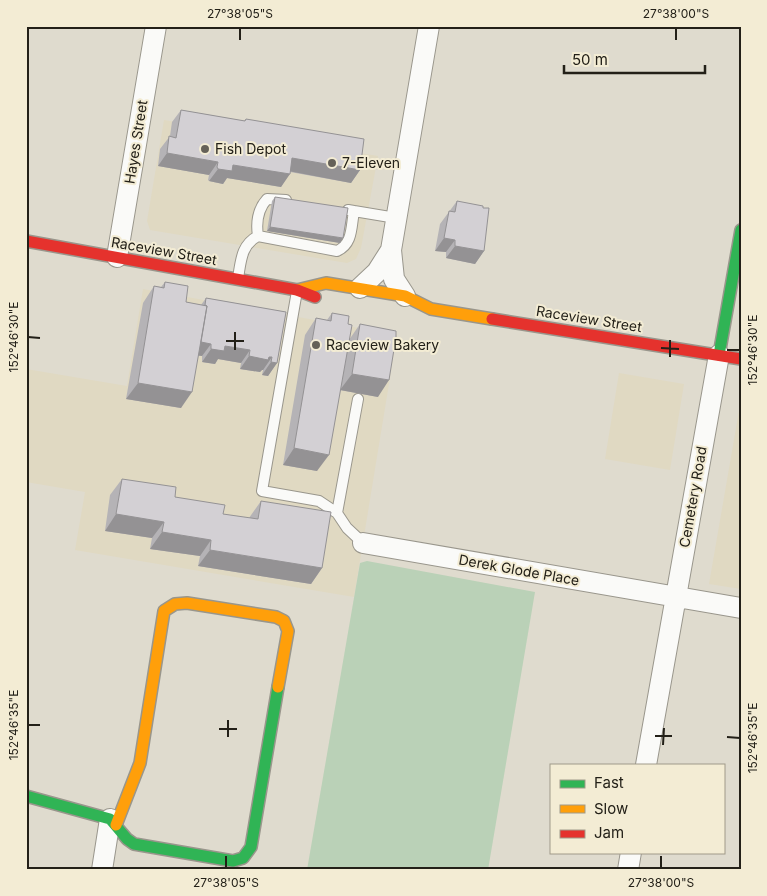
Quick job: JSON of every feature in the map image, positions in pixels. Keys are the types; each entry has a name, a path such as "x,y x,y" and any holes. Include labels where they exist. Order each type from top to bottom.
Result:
{"street":[{"name":"Hayes Street","path":"117,257 156,26"},
{"path":"411,304 394,279 390,250 429,26"},
{"name":"Cemetery Road","path":"646,764 741,230"},
{"name":"Raceview Street","path":"26,241 297,290 322,300"},
{"path":"360,288 377,272 390,250"},
{"name":"Raceview Street","path":"297,290 326,283 360,288 432,309 741,359"},
{"name":"Raceview Street","path":"411,304 432,309"},
{"name":"Derek Glode Place","path":"363,543 741,608"},
{"path":"26,796 113,822 127,839 134,844 233,861 243,858 251,847 288,631 284,621 276,617 186,603 175,604 164,611 140,763 113,822 102,870"},
{"path":"628,870 631,854"}],"lane":[{"path":"258,236 259,213 262,204 267,199 297,202"},
{"path":"335,208 396,218"},
{"path":"237,279 244,247 251,239 258,236 337,251 344,248 349,241 354,211"},
{"path":"297,290 262,491 319,501 337,512 347,528 363,543"},
{"path":"337,512 358,399"}],"shaded area":[{"path":"164,120 378,156 361,248 356,259 347,263 150,230 147,221"},
{"path":"143,289 397,335 354,597 75,550 85,492 26,482 26,369 127,386"},
{"path":"619,373 684,384 670,470 605,459"},
{"path":"741,399 741,589 709,584"}],"green space":[{"path":"367,561 535,592 488,870 307,870 360,563"}],"building":[{"path":"181,110 364,139 360,170 292,158 290,174 233,165 232,171 218,169 218,162 167,153 169,136 176,138"},
{"path":"275,197 348,208 343,238 270,227"},
{"path":"457,201 489,208 484,251 455,246 455,240 444,238 449,211 455,212"},
{"path":"165,282 188,286 186,302 207,306 192,392 138,383 154,286 164,288"},
{"path":"206,298 286,312 277,363 271,362 272,357 269,357 268,360 249,356 250,350 225,346 224,351 211,349 211,344 201,342 207,306 205,305"},
{"path":"332,313 349,316 348,324 352,325 329,455 294,448 316,318 331,321"},
{"path":"360,324 396,331 389,380 352,374"},
{"path":"122,479 176,487 175,497 225,505 223,514 258,519 261,501 331,512 322,568 210,550 211,540 162,532 164,522 116,514"}],"traffic: fast":[{"path":"719,355 741,230"},
{"path":"26,796 110,819 127,839 134,844 233,861 243,858 251,847 278,687"}],"traffic: slow":[{"path":"297,290 326,283 405,296 431,309 492,319"},
{"path":"116,825 140,763 164,611 175,604 187,603 276,617 284,621 288,631 278,687"}],"traffic: jam":[{"path":"26,241 297,290 315,297"},
{"path":"492,319 741,359"}],"place":[{"name":"Fish Depot","path":"205,149"},
{"name":"7-Eleven","path":"332,163"},
{"name":"Raceview Bakery","path":"316,345"}]}
